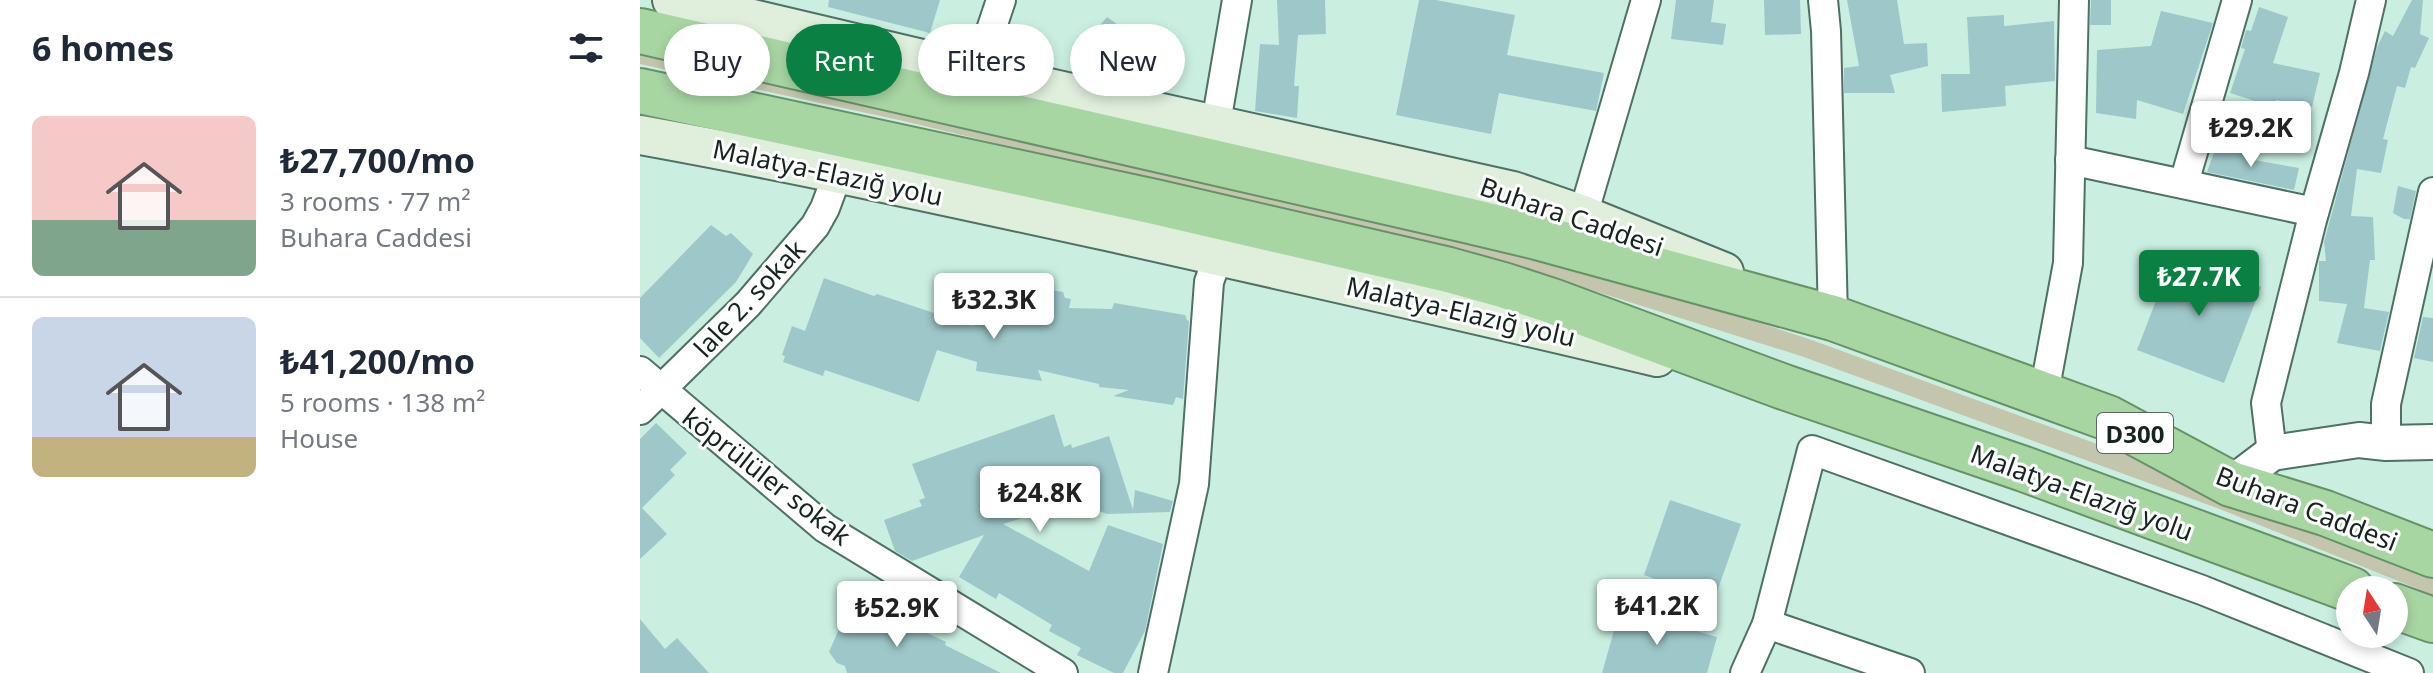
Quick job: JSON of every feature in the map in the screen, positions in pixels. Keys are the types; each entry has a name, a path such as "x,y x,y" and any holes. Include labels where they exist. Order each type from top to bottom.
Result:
{"highway":[{"path":"640,31 1508,230 1833,318"},
{"path":"640,91 1155,202 1449,270 1552,301 1784,387"},
{"name":"Buhara Caddesi","path":"1833,318 2108,418 2231,484 2325,513 2433,555"},
{"name":"Malatya-Elazığ yolu","path":"1784,387 2024,469 2336,584"},
{"path":"2408,611 2433,620"}],"main road":[{"name":"Buhara Caddesi","path":"672,0 918,58"},
{"name":"Buhara Caddesi","path":"1054,88 1513,191 1583,215 1833,318"},
{"name":"Malatya-Elazığ yolu","path":"640,135 838,173 1414,299 1784,387"}],"street":[{"path":"993,24 1001,0"},
{"path":"1216,123 1237,0"},
{"path":"1583,215 1646,0"},
{"path":"1823,0 1833,318"},
{"path":"2044,393 2068,263 2074,0"},
{"path":"2184,183 2237,0"},
{"path":"2272,453 2266,403 2371,0"},
{"path":"2070,160 2314,212"},
{"name":"lale 2. sokak","path":"640,410 748,304 815,226 838,173"},
{"path":"2386,443 2386,404 2433,192"},
{"path":"1153,673 1194,484 1209,282 1218,256"},
{"name":"köprülüler sokak","path":"640,371 825,528 1063,673"},
{"path":"2231,484 2272,453 2359,440 2433,442"},
{"path":"1745,673 1767,624 1812,450 2202,590 2409,673"},
{"path":"1767,624 1910,673"}],"green space":[{"path":"640,45 664,51 664,69 640,64"},
{"path":"770,75 786,79 786,96 770,92"},
{"path":"788,96 862,96 1540,252 1809,339 2226,491 2433,573 2433,595 2408,585 2408,576 2386,576 2217,508 1801,356 1531,271"}],"building":[{"path":"829,0 940,0 933,24 918,24 918,30 828,7"},
{"path":"1277,0 1325,0 1326,34 1298,35 1294,86 1299,86 1297,118 1255,111 1260,44 1279,45"},
{"path":"1419,0 1436,0 1515,15 1507,55 1604,73 1596,111 1499,93 1491,134 1396,115"},
{"path":"1676,0 1714,0 1711,22 1726,24 1723,45 1671,39"},
{"path":"1764,0 1800,0 1801,34 1765,35"},
{"path":"1847,0 1897,0 1904,44 1927,43 1928,66 1890,75 1895,93 1844,93 1844,68 1859,66"},
{"path":"2091,0 2111,0 2111,25 2090,25"},
{"path":"2412,0 2423,0 2420,34 2429,38 2415,68 2411,67 2405,88 2397,86 2383,139 2388,140 2381,173 2357,169 2351,216 2373,217 2375,260 2370,260 2364,308 2389,312 2380,351 2337,343 2347,304 2319,301 2319,261 2326,261 2324,242 2377,47 2385,31 2393,36"},
{"path":"2259,7 2288,17 2273,63 2320,73 2312,107 2276,100 2274,107 2230,93 2245,49 2241,48 2246,30 2251,31"},
{"path":"2161,11 2213,23 2183,114 2137,100 2136,119 2096,113 2097,50 2151,46"},
{"path":"2004,15 2004,26 2054,21 2055,81 2005,86 2006,106 1942,112 1941,74 1970,74 1967,17"},
{"path":"1107,17 1117,24 1101,24"},
{"path":"2217,144 2249,154 2248,159 2299,168 2294,190 2207,172"},
{"path":"2398,186 2416,191 2410,219 2393,213"},
{"path":"711,225 726,236 731,233 753,254 736,282 659,358 640,338 640,298"},
{"path":"2174,254 2261,287 2224,383 2137,350"},
{"path":"824,278 973,326 979,292 984,293 984,286 990,286 992,280 1063,292 1065,298 1071,299 1069,308 1112,309 1114,303 1185,315 1189,321 1183,399 1176,397 1173,405 1113,396 1129,390 1099,387 1099,384 1038,370 1042,381 976,371 977,362 937,350 919,402 825,370 823,376 783,362 785,356 782,355 792,326 805,331"},
{"path":"2423,317 2433,318 2433,362 2414,358"},
{"path":"1054,414 1064,447 1071,444 1072,448 1109,436 1133,510 1135,490 1173,501 1170,512 1107,514 1074,502 1003,524 1089,571 1108,525 1163,544 1145,631 1123,673 1114,673 1077,655 1081,648 1049,631 1052,625 999,593 996,599 959,577 984,535 912,561 895,551 884,520 922,506 919,500 925,498 912,464"},
{"path":"656,423 687,453 670,470 675,475 642,508 667,534 640,559 640,439"},
{"path":"1670,500 1741,524 1714,600 1644,575"},
{"path":"872,606 1001,673 847,673 845,666 837,663 829,652 839,629 847,632"},
{"path":"1620,609 1717,637 1707,673 1602,673"},
{"path":"640,619 665,649 677,638 709,673 640,673"}]}
